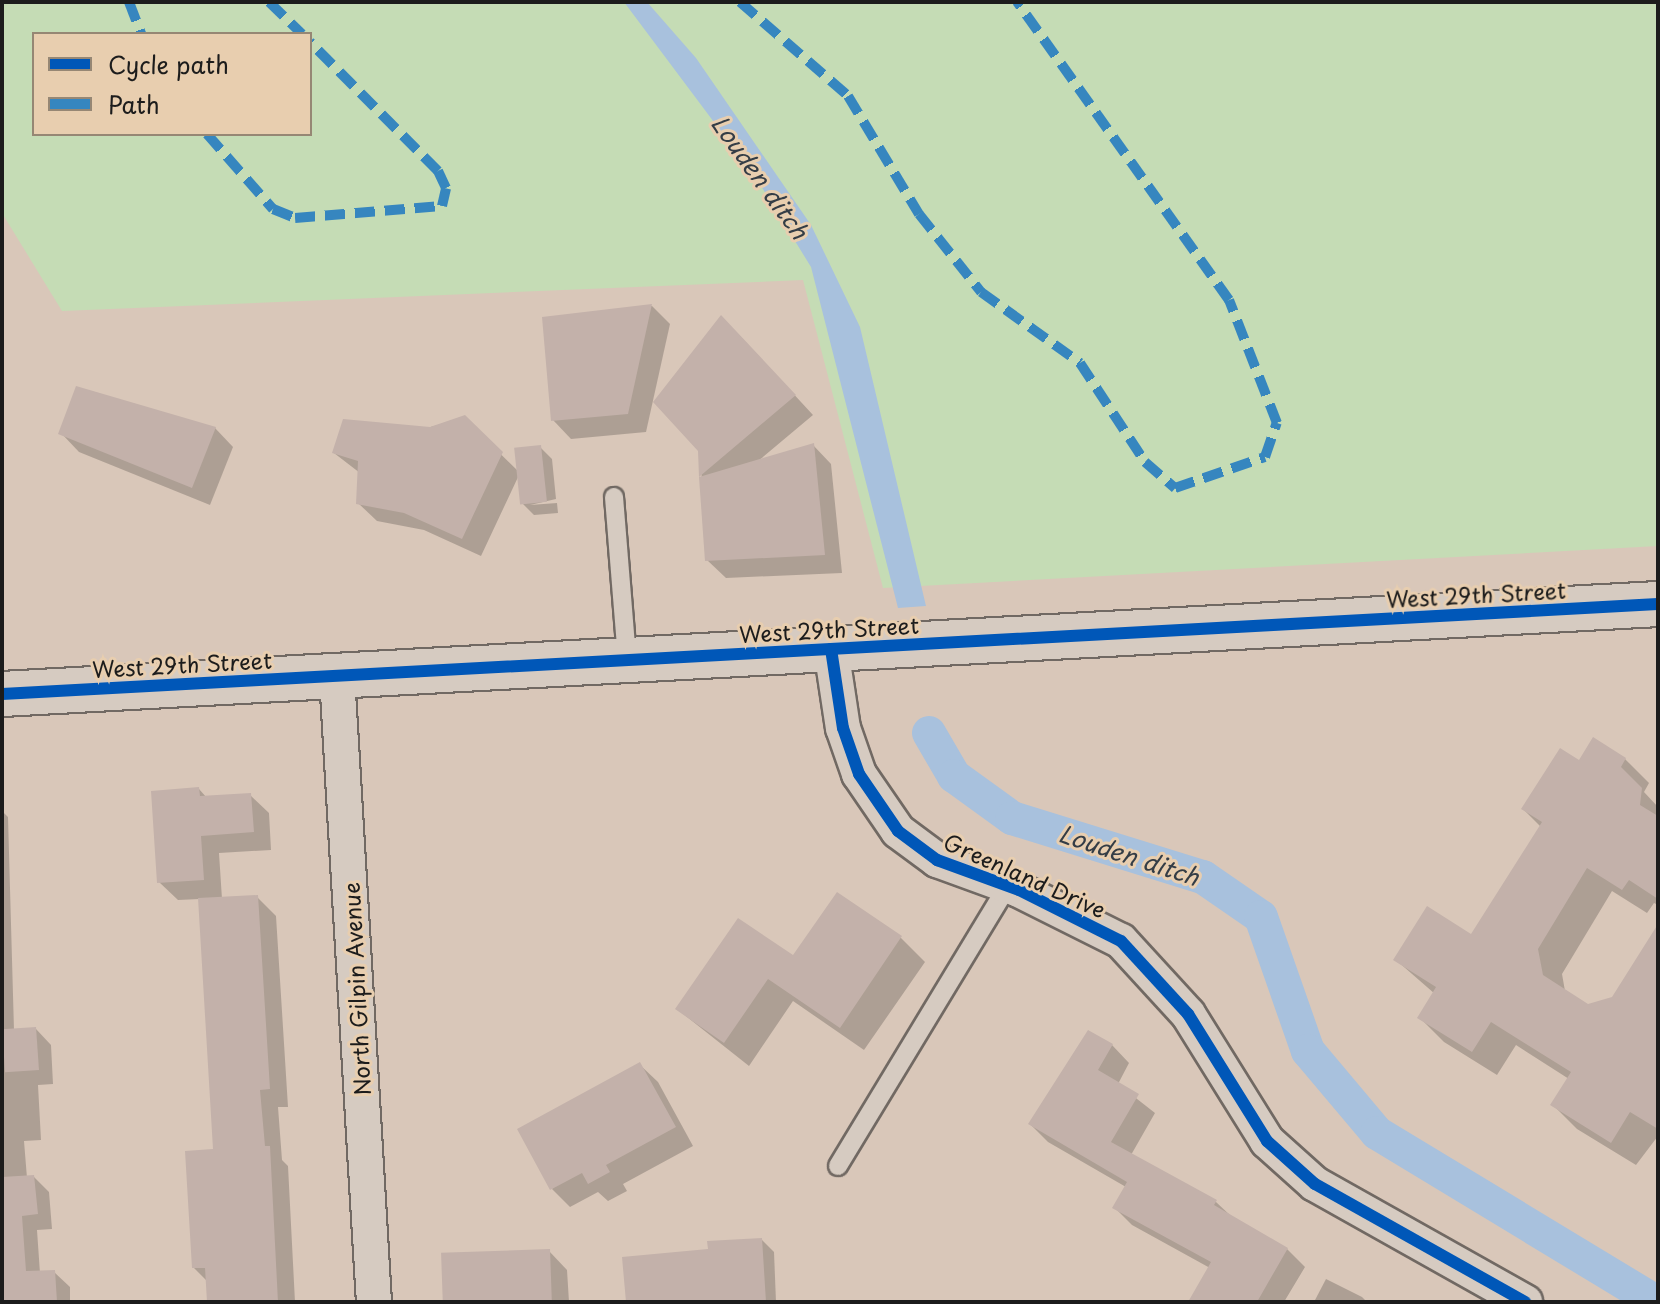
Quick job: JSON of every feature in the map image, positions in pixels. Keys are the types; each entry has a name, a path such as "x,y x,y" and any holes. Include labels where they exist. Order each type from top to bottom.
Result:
{"main road":[{"name":"West 29th Street","path":"2,694 1658,604"}],"street":[{"name":"Greenland Drive","path":"831,649 843,728 859,774 883,813 937,860 1008,885 1121,941 1147,964 1188,1014 1251,1123 1315,1184 1525,1302"},
{"name":"North Gilpin Avenue","path":"337,676 374,1302"}],"lane":[{"path":"614,497 627,660"},
{"path":"838,1166 1008,885"}],"green space":[{"path":"2,2 1658,2 1658,546 883,588 803,280 62,311 2,213"}],"water":[{"path":"624,2 647,2 696,58 811,225 860,327 926,606 898,608 811,267 758,181"}],"building":[{"path":"652,304 628,414 551,421 542,317"},
{"path":"721,315 796,395 699,477 698,451 653,402"},
{"path":"76,386 216,427 192,488 58,434"},
{"path":"465,415 503,452 462,539 404,513 356,504 358,461 332,453 343,419 430,427"},
{"path":"814,443 825,555 705,561 699,477"},
{"path":"541,445 547,502 520,505 514,448"},
{"path":"1593,737 1626,758 1621,767 1642,788 1640,805 1658,816 1658,899 1629,880 1622,890 1587,868 1538,949 1543,975 1588,1004 1612,997 1658,924 1658,1129 1630,1112 1611,1143 1550,1105 1571,1072 1491,1022 1472,1052 1417,1018 1436,987 1393,960 1427,906 1471,934 1542,822 1521,809 1560,748 1579,760"},
{"path":"199,787 200,796 251,793 254,832 201,836 204,880 157,883 151,791"},
{"path":"837,892 902,936 840,1028 768,979 724,1043 675,1009 738,918 793,955"},
{"path":"258,895 270,1089 260,1090 265,1146 270,1146 278,1302 207,1302 205,1268 192,1268 185,1151 213,1149 198,898"},
{"path":"36,1027 39,1070 5,1072 2,1029"},
{"path":"1088,1030 1113,1044 1098,1070 1139,1094 1111,1142 1217,1200 1214,1205 1288,1248 1257,1302 1188,1302 1211,1262 1112,1208 1127,1182 1028,1124"},
{"path":"640,1062 676,1127 606,1165 610,1172 588,1184 582,1173 550,1190 517,1129"},
{"path":"34,1175 38,1214 22,1216 26,1271 55,1270 57,1302 2,1302 2,1177"},
{"path":"762,1238 766,1302 626,1302 622,1257 708,1249 707,1241"},
{"path":"550,1249 552,1300 443,1302 441,1253"}],"waterway":[{"name":"Louden ditch","path":"929,733 954,776 1012,818 1203,877 1261,917 1308,1051 1377,1133 1656,1302"}],"marked path":[{"path":"129,2 140,32"},
{"path":"269,2 300,32"},
{"path":"740,2 848,96 919,214 981,292 1080,363 1145,462 1175,488 1265,457 1277,423 1229,300 1017,2"},
{"path":"209,136 273,209 295,218 442,206 446,188 438,171 312,44"}],"cycle path":[{"path":"2,694 1658,604"},
{"path":"831,649 843,728 859,774 898,831 937,860 1019,890 1121,941 1188,1014 1267,1141 1315,1184 1525,1302"}]}
